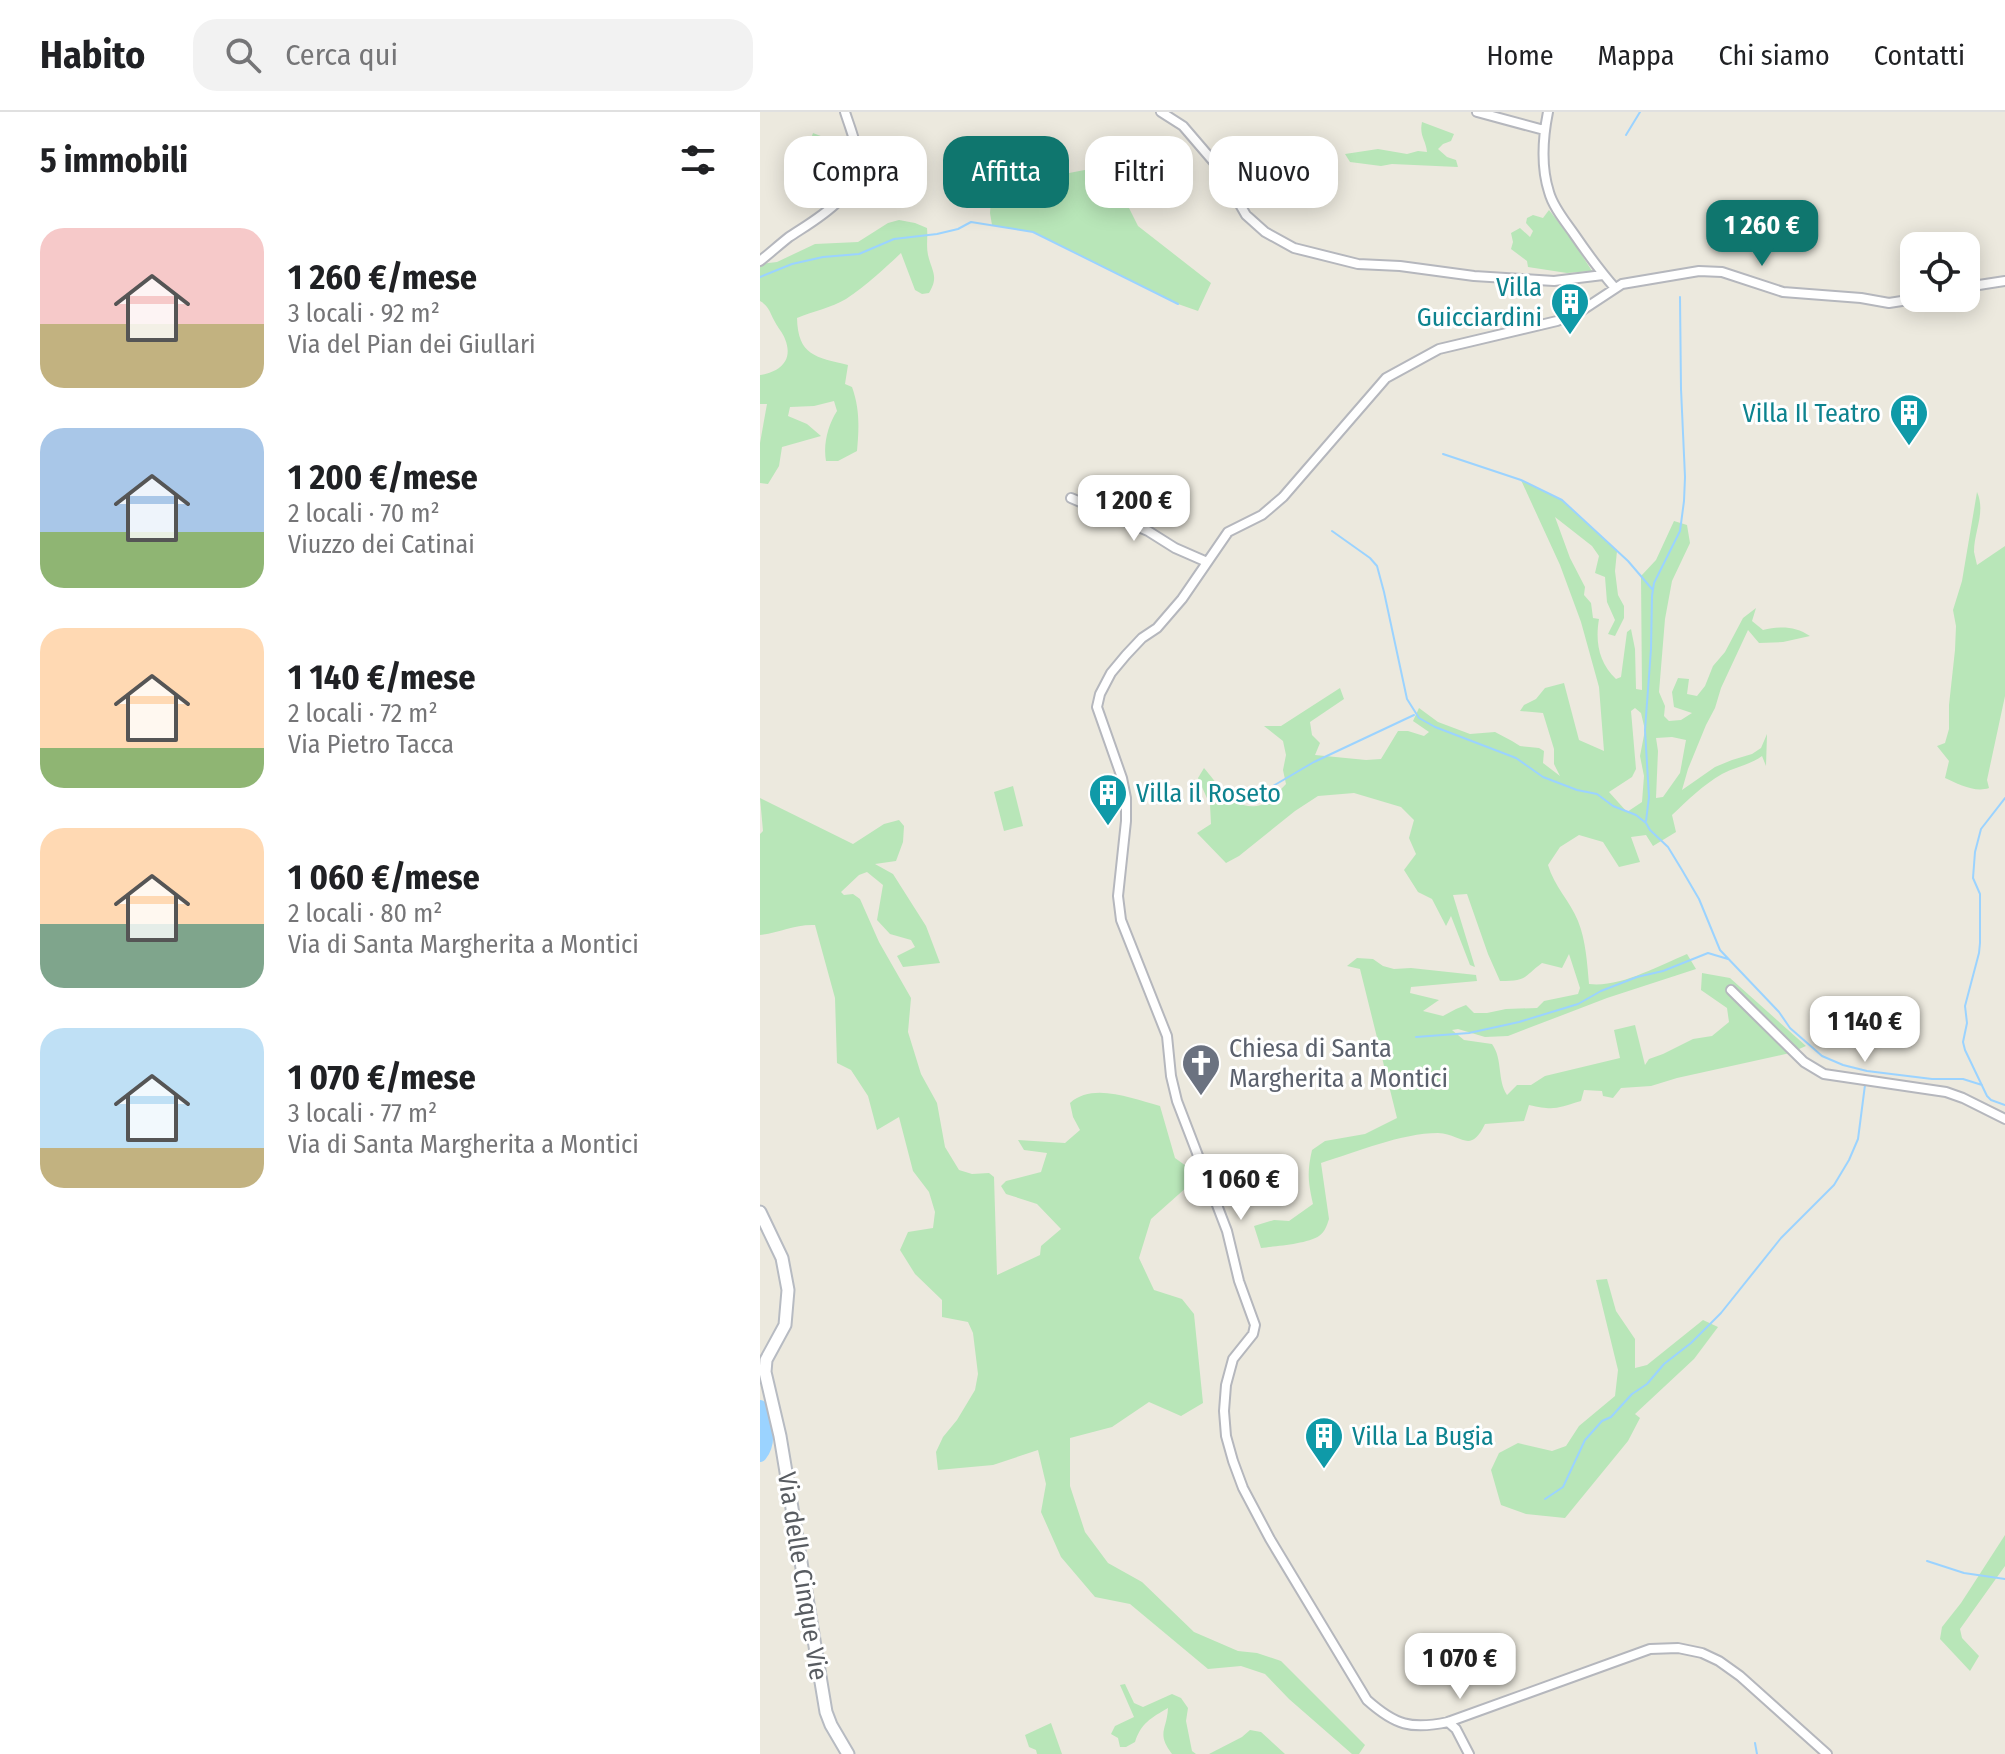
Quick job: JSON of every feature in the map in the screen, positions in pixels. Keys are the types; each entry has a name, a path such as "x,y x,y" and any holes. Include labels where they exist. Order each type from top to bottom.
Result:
{"street":[{"path":"760,261 841,199 851,184 857,164 855,143 845,112"},
{"path":"1161,112 1183,126 1219,168 1246,215 1265,232 1294,248 1358,264 1474,276 1554,281 1603,275"},
{"path":"1477,112 1544,130"},
{"path":"1548,112 1544,130 1548,191 1562,218 1615,288"},
{"path":"1827,1754 1719,1661 1702,1653 1678,1648 1650,1649 1430,1726 1398,1722 1367,1700 1270,1539 1243,1488 1226,1436 1226,1385 1233,1359 1253,1334 1255,1325 1239,1281 1227,1231 1177,1101 1167,1036 1121,920 1118,896 1126,798 1097,707 1111,673 1142,638 1163,622 1228,532 1262,515 1283,497 1386,378 1439,349 1557,321 1581,311 1622,284 1699,271 1722,272 1783,292 1889,303 1900,301"},
{"path":"1980,285 2005,281"},
{"path":"1071,498 1148,531 1175,548 1207,562"},
{"path":"1731,990 1804,1062 1824,1074 1946,1092 2005,1119"},
{"name":"Via delle Cinque Vie","path":"760,1212 782,1258 788,1290 785,1325 766,1360 765,1372 780,1436 824,1702 831,1725 848,1754"},
{"path":"1448,1722 1456,1729 1469,1754"}],"green space":[{"path":"1422,122 1454,134 1451,141 1438,149 1456,160 1458,167 1381,166 1350,162 1345,154 1378,149 1407,154 1427,152 1421,131"},
{"path":"1085,170 1085,208 1129,208 1138,226 1211,283 1198,311 1033,232 992,225 990,208 1069,208 1069,173"},
{"path":"1549,210 1592,271 1567,273 1528,267 1527,261 1511,249 1511,233 1520,228 1530,237 1533,231 1526,223 1527,218 1533,215 1543,218"},
{"path":"899,220 927,228 927,252 934,274 929,293 922,294 915,290 901,253 846,299 797,318 801,340 811,353 848,365 845,384 852,387 856,403 857,451 838,461 826,461 827,435 837,411 834,401 790,407 788,416 807,424 821,436 782,447 779,466 768,484 760,483 760,443 767,404 760,404 760,375 779,368 788,353 783,335 767,307 760,301 760,264 777,262 815,244 858,242 888,223"},
{"path":"1521,480 1562,500 1617,551 1615,571 1624,618 1615,636 1608,634 1615,620 1607,602 1605,577 1595,573 1599,556 1592,546 1555,517 1585,587 1584,595 1591,603 1593,618 1599,619 1598,644 1602,659 1616,679 1621,677 1627,632 1631,629 1636,689 1642,690 1641,576 1656,560 1674,521 1687,525 1690,543 1672,581 1665,619 1659,692 1665,706 1664,716 1669,721 1681,720 1692,713 1674,707 1672,692 1678,678 1689,679 1687,694 1697,696 1743,618 1756,608 1752,621 1763,630 1787,628 1810,636 1759,643 1748,630 1721,688 1682,790 1715,767 1752,754 1761,748 1767,734 1766,766 1762,756 1708,783 1672,815 1676,832 1653,846 1646,835 1631,837 1640,862 1619,867 1603,842 1579,835 1560,847 1548,865 1581,929 1589,984 1613,983 1687,954 1696,969 1607,998 1508,1036 1485,1037 1452,1030 1464,1040 1492,1044 1507,1095 1517,1085 1531,1085 1545,1076 1620,1058 1614,1030 1635,1025 1645,1065 1649,1059 1693,1039 1712,1036 1729,1022 1727,1008 1701,990 1702,973 1730,978 1806,1046 1790,1053 1651,1086 1621,1088 1613,1098 1603,1096 1602,1091 1584,1090 1581,1101 1551,1108 1529,1105 1524,1121 1485,1124 1475,1139 1470,1141 1438,1133 1409,1136 1321,1163 1329,1219 1324,1230 1307,1241 1261,1248 1254,1226 1274,1220 1289,1221 1313,1204 1309,1177 1312,1150 1325,1141 1365,1134 1397,1118 1360,969 1347,966 1357,958 1373,959 1394,969 1476,975 1477,981 1411,987 1410,993 1439,1000 1423,1011 1443,1016 1466,1005 1474,1013 1537,1008 1544,1001 1578,994 1580,988 1569,954 1562,968 1542,963 1520,979 1500,981 1467,894 1453,895 1475,967 1470,965 1451,916 1446,926 1432,899 1418,892 1404,870 1416,854 1409,838 1414,820 1401,807 1354,793 1318,796 1226,863 1197,833 1211,824 1210,805 1198,778 1204,768 1235,801 1252,806 1264,804 1286,784 1283,770 1286,755 1283,741 1264,726 1281,726 1340,688 1344,699 1310,722 1312,735 1320,743 1315,755 1381,759 1398,731 1424,736 1429,732 1413,721 1419,708 1438,722 1470,734 1495,732 1520,746 1539,748 1544,751 1543,763 1560,776 1554,764 1554,749 1543,713 1520,711 1545,688 1564,683 1579,740 1604,751 1599,687 1581,622 1560,565","holes":["1635,708 1641,713 1645,730 1640,756 1644,776 1642,802 1627,812 1609,792 1632,777 1636,769 1631,711","1656,738 1686,740 1680,773 1663,797 1656,798"]},
{"path":"1977,492 1980,514 1974,552 1977,565 2005,546 2005,696 1987,780 1989,788 1978,789 1945,778 1949,761 1937,746 1945,743 1949,729 1956,626 1953,610 1962,581"},
{"path":"1013,786 1023,826 1004,831 994,792"},
{"path":"760,798 853,844 884,824 899,820 904,826 903,842 896,861 875,864 893,874 926,926 940,963 903,967 897,956 915,947 911,940 890,934 877,920 883,885 867,872 859,875 841,892 860,899 879,942 911,998 908,1032 921,1074 937,1103 945,1147 959,1170 972,1174 989,1173 994,1177 997,1275 1040,1255 1041,1246 1061,1229 1037,1204 1006,1194 1001,1186 1006,1181 1041,1172 1047,1153 1024,1150 1018,1140 1065,1143 1080,1130 1070,1103 1090,1094 1126,1096 1160,1106 1175,1158 1193,1171 1197,1178 1151,1219 1139,1258 1154,1290 1182,1299 1194,1314 1203,1403 1181,1416 1149,1402 1112,1427 1070,1438 1070,1486 1085,1532 1108,1563 1142,1582 1194,1632 1238,1651 1281,1661 1365,1745 1359,1754 1352,1754 1265,1674 1241,1666 1208,1669 1130,1604 1095,1597 1061,1557 1041,1512 1046,1484 1038,1450 993,1465 938,1470 936,1452 975,1390 978,1374 973,1333 968,1322 942,1317 942,1300 915,1274 900,1250 908,1232 933,1228 935,1212 929,1192 913,1171 899,1117 877,1130 868,1096 851,1070 837,1063 835,998 815,925 760,935 760,834 763,831"},
{"path":"1607,1279 1616,1311 1635,1339 1635,1368 1647,1365 1703,1320 1718,1327 1694,1359 1635,1414 1640,1418 1628,1441 1565,1518 1526,1514 1501,1505 1491,1470 1499,1453 1518,1443 1552,1451 1566,1446 1579,1426 1615,1396 1618,1370 1596,1280"},
{"path":"2005,1535 2005,1566 1960,1629 1962,1638 1979,1656 1970,1671 1940,1639 1942,1627"},
{"path":"1125,1684 1134,1703 1143,1707 1172,1694 1181,1698 1188,1708 1186,1721 1192,1751 1196,1754 1172,1754 1167,1747 1163,1736 1168,1708 1147,1722 1135,1742 1120,1747 1118,1738 1111,1734 1115,1726 1134,1717 1120,1685"},
{"path":"1051,1723 1062,1754 1037,1754 1029,1747 1025,1735"},
{"path":"1250,1730 1261,1732 1285,1754 1209,1754 1242,1737"}],"waterway":[{"path":"1626,135 1640,112"},
{"path":"760,277 792,264 859,254 894,239 937,234 971,222 1033,232 1178,304"},
{"path":"1646,821 1649,797 1645,730 1652,596 1654,583 1680,531 1684,501 1680,297"},
{"path":"1443,454 1521,480 1562,500 1628,561 1652,589"},
{"path":"1332,531 1377,566 1407,699 1419,718 1516,758 1543,777 1597,794 1646,823 1668,847 1699,899 1720,950 1779,1012 1790,1028 1822,1056 1867,1071 1932,1079 1963,1079 1982,1085"},
{"path":"1273,786 1314,762 1414,715"},
{"path":"2005,798 1981,829 1975,852 1973,878 1980,894 1980,943 1965,1006 1967,1023 1963,1042 1987,1096 2005,1105"},
{"path":"1416,1037 1469,1033 1519,1022 1578,1004 1601,991 1708,953 1728,959"},
{"path":"1545,1499 1563,1487 1585,1440 1602,1421 1611,1417 1721,1313 1781,1238 1834,1185 1858,1139 1865,1085"},
{"path":"760,1407 766,1438 760,1455"},
{"path":"1927,1561 1964,1573 2005,1579"},
{"path":"1755,1743 1757,1754"}],"place":[{"name":"Villa Guicciardini","path":"1570,336"},
{"name":"Villa Il Teatro","path":"1909,447"},
{"name":"Villa il Roseto","path":"1108,827"},
{"name":"Chiesa di Santa Margherita a Montici","path":"1201,1097"},
{"name":"Villa La Bugia","path":"1324,1470"}]}
